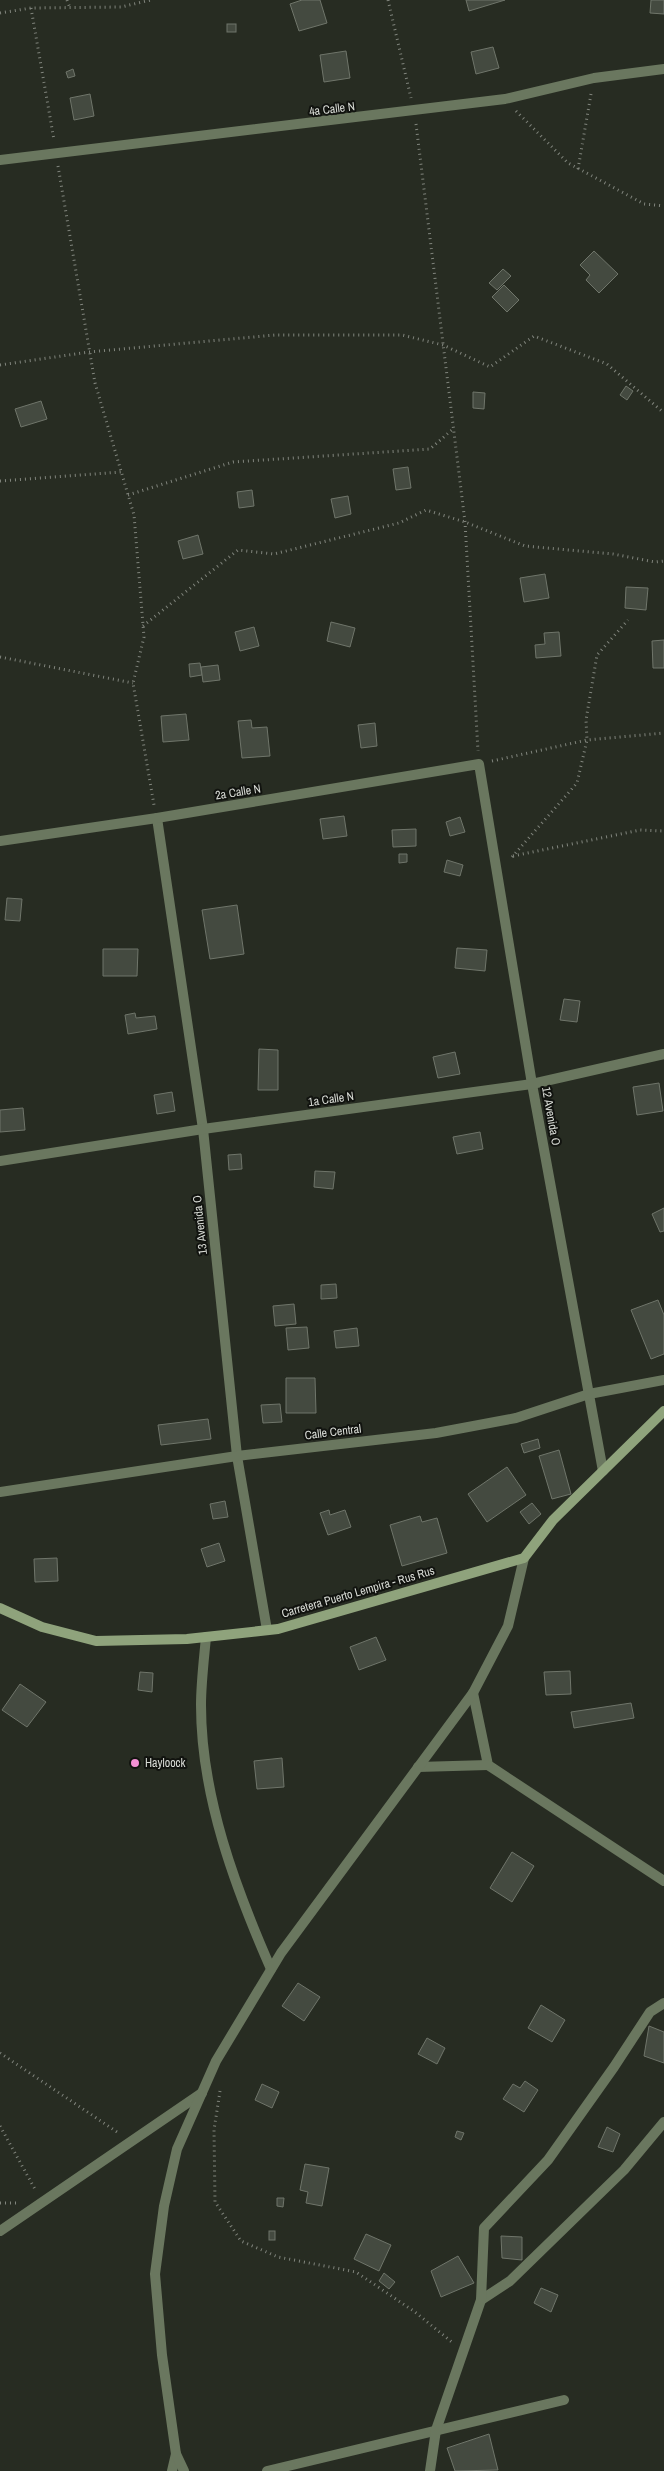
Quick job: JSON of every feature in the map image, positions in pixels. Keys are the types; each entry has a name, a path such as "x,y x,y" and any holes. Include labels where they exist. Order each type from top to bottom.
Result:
{"street":[{"name":"4a Calle N","path":"0,160 505,100 594,78 664,69"},
{"name":"2a Calle N","path":"0,840 157,818 479,764"},
{"name":"12 Avenida O","path":"479,764 532,1084 603,1470"},
{"name":"13 Avenida O","path":"157,818 203,1129 236,1456 267,1630"},
{"name":"1a Calle N","path":"0,1161 203,1129 532,1084 664,1054"},
{"name":"Calle Central","path":"0,1492 236,1456 436,1433 516,1418 589,1394 664,1380"},
{"path":"184,2471 176,2454 162,2355 155,2274 164,2206 177,2149 216,2061 271,1969 418,1767 474,1694 508,1626 524,1558 552,1520 664,1412"},
{"name":"Carretera Puerto Lempira - Rus Rus","path":"0,1608 42,1627 96,1641 206,1637 267,1630 524,1558"},
{"path":"206,1637 201,1706 207,1766 219,1827 248,1916 271,1969"},
{"path":"474,1694 488,1765"},
{"path":"418,1767 488,1765 664,1881"},
{"path":"430,2471 436,2430 481,2300 484,2228 548,2160 614,2067 650,2012 664,2003"},
{"path":"0,2232 203,2092"},
{"path":"481,2300 517,2274 624,2170 664,2122"},
{"path":"267,2471 564,2400"},
{"path":"172,2471 176,2454"}],"path":[{"path":"67,0 70,8"},
{"path":"0,13 31,8 121,7 151,0"},
{"path":"388,0 415,112 465,522 479,764 587,740 664,733"},
{"path":"31,8 95,383 134,515 144,638 133,683 157,818"},
{"path":"578,169 594,78"},
{"path":"505,100 568,163 644,204 664,206"},
{"path":"0,365 90,352 275,335 402,335 443,344 490,367 534,336 607,364 664,413"},
{"path":"128,494 233,462 430,449 453,429"},
{"path":"0,481 122,472"},
{"path":"143,626 238,550 274,554 398,523 426,510 465,522 525,546 613,554 664,562"},
{"path":"628,620 597,655 586,720 587,740 577,783 512,856 640,830 664,831"},
{"path":"0,657 133,683"},
{"path":"0,2053 131,2142"},
{"path":"221,2085 214,2130 215,2202 240,2241 278,2257 356,2272 415,2312 463,2351"},
{"path":"0,2126 43,2202"}],"building":[{"path":"302,0 320,0 327,23 299,31 290,4"},
{"path":"466,0 505,0 469,11"},
{"path":"651,0 664,0 664,14 650,13"},
{"path":"227,24 236,24 236,32 227,32"},
{"path":"493,47 499,68 476,74 471,52"},
{"path":"346,51 350,78 324,82 320,55"},
{"path":"73,69 75,76 68,78 66,72"},
{"path":"90,94 94,116 74,120 70,98"},
{"path":"594,251 618,274 599,293 586,280 590,275 580,265"},
{"path":"503,269 511,276 497,290 489,283"},
{"path":"504,285 519,300 507,312 492,297"},
{"path":"626,386 633,391 627,400 620,395"},
{"path":"473,392 485,393 484,409 473,408"},
{"path":"41,401 47,419 21,427 15,409"},
{"path":"408,467 411,488 396,490 393,469"},
{"path":"252,490 254,506 239,508 237,492"},
{"path":"348,496 351,514 335,518 331,499"},
{"path":"198,535 203,554 183,559 178,541"},
{"path":"545,574 549,598 524,602 520,578"},
{"path":"626,587 648,588 646,610 625,608"},
{"path":"331,622 355,628 350,647 327,641"},
{"path":"254,627 259,646 240,651 235,632"},
{"path":"559,632 561,656 536,658 535,645 545,644 544,633"},
{"path":"664,640 664,668 653,668 652,641"},
{"path":"200,663 202,675 190,677 189,664"},
{"path":"218,665 220,680 203,682 201,667"},
{"path":"186,714 189,740 163,742 161,716"},
{"path":"251,720 252,728 267,727 270,756 242,758 238,721"},
{"path":"375,723 377,746 361,748 358,725"},
{"path":"344,816 347,836 323,839 320,819"},
{"path":"460,817 465,832 450,836 446,822"},
{"path":"416,829 416,846 393,847 392,830"},
{"path":"399,854 407,854 407,862 399,863"},
{"path":"447,860 463,865 460,876 444,872"},
{"path":"7,898 22,899 20,921 5,920"},
{"path":"237,905 244,954 210,959 202,910"},
{"path":"457,948 487,950 485,971 455,968"},
{"path":"103,949 138,949 137,976 103,976"},
{"path":"564,999 580,1001 577,1022 560,1020"},
{"path":"135,1013 136,1018 155,1016 157,1029 128,1034 125,1015"},
{"path":"259,1049 278,1050 278,1090 258,1090"},
{"path":"455,1052 460,1074 438,1078 433,1057"},
{"path":"659,1083 663,1111 637,1115 633,1087"},
{"path":"172,1092 175,1111 157,1114 154,1095"},
{"path":"23,1108 25,1130 0,1132 0,1110"},
{"path":"480,1132 483,1149 457,1154 453,1137"},
{"path":"241,1154 242,1169 229,1170 228,1155"},
{"path":"315,1171 335,1172 333,1189 314,1187"},
{"path":"664,1208 664,1231 660,1232 652,1214"},
{"path":"336,1284 337,1298 321,1299 321,1285"},
{"path":"658,1300 664,1315 664,1354 651,1359 631,1310"},
{"path":"294,1304 296,1324 275,1326 273,1306"},
{"path":"307,1327 309,1348 288,1350 286,1328"},
{"path":"357,1328 359,1346 336,1348 334,1331"},
{"path":"286,1378 315,1378 316,1413 286,1413"},
{"path":"280,1404 282,1422 263,1423 261,1405"},
{"path":"208,1419 211,1439 161,1445 158,1425"},
{"path":"538,1439 540,1448 524,1453 521,1444"},
{"path":"559,1450 571,1494 552,1499 539,1456"},
{"path":"507,1467 526,1495 487,1522 468,1494"},
{"path":"225,1501 228,1517 213,1519 210,1504"},
{"path":"532,1503 541,1514 529,1524 520,1512"},
{"path":"329,1510 330,1515 345,1510 351,1527 328,1535 320,1513"},
{"path":"420,1516 422,1522 437,1518 447,1553 402,1566 390,1525"},
{"path":"219,1543 225,1561 207,1567 201,1549"},
{"path":"57,1558 58,1581 35,1582 34,1559"},
{"path":"376,1637 386,1660 359,1670 350,1647"},
{"path":"570,1671 571,1694 546,1695 544,1672"},
{"path":"140,1672 153,1673 152,1692 138,1690"},
{"path":"20,1684 46,1702 27,1727 2,1710"},
{"path":"631,1703 634,1718 574,1728 571,1712"},
{"path":"282,1758 284,1787 257,1789 254,1761"},
{"path":"512,1852 534,1866 512,1902 490,1888"},
{"path":"298,1983 320,1997 304,2021 282,2006"},
{"path":"541,2005 565,2020 552,2042 528,2028"},
{"path":"649,2026 664,2032 664,2063 644,2056"},
{"path":"427,2038 445,2048 437,2064 418,2054"},
{"path":"525,2081 538,2090 524,2112 503,2099 513,2084 520,2088"},
{"path":"262,2084 279,2092 272,2108 255,2100"},
{"path":"607,2127 620,2134 613,2152 598,2147"},
{"path":"457,2131 464,2133 461,2140 455,2137"},
{"path":"305,2164 329,2168 322,2206 306,2203 308,2192 300,2190"},
{"path":"277,2198 284,2198 283,2207 277,2206"},
{"path":"269,2231 275,2231 275,2240 269,2240"},
{"path":"366,2234 391,2245 379,2271 354,2259"},
{"path":"501,2236 522,2237 522,2260 502,2258"},
{"path":"458,2256 474,2283 441,2297 431,2271"},
{"path":"384,2273 395,2282 389,2289 379,2281"},
{"path":"541,2288 558,2295 551,2312 534,2303"},
{"path":"489,2434 498,2470 455,2471 447,2448"}],"place":[{"name":"Hayloock","path":"135,1763"}]}
